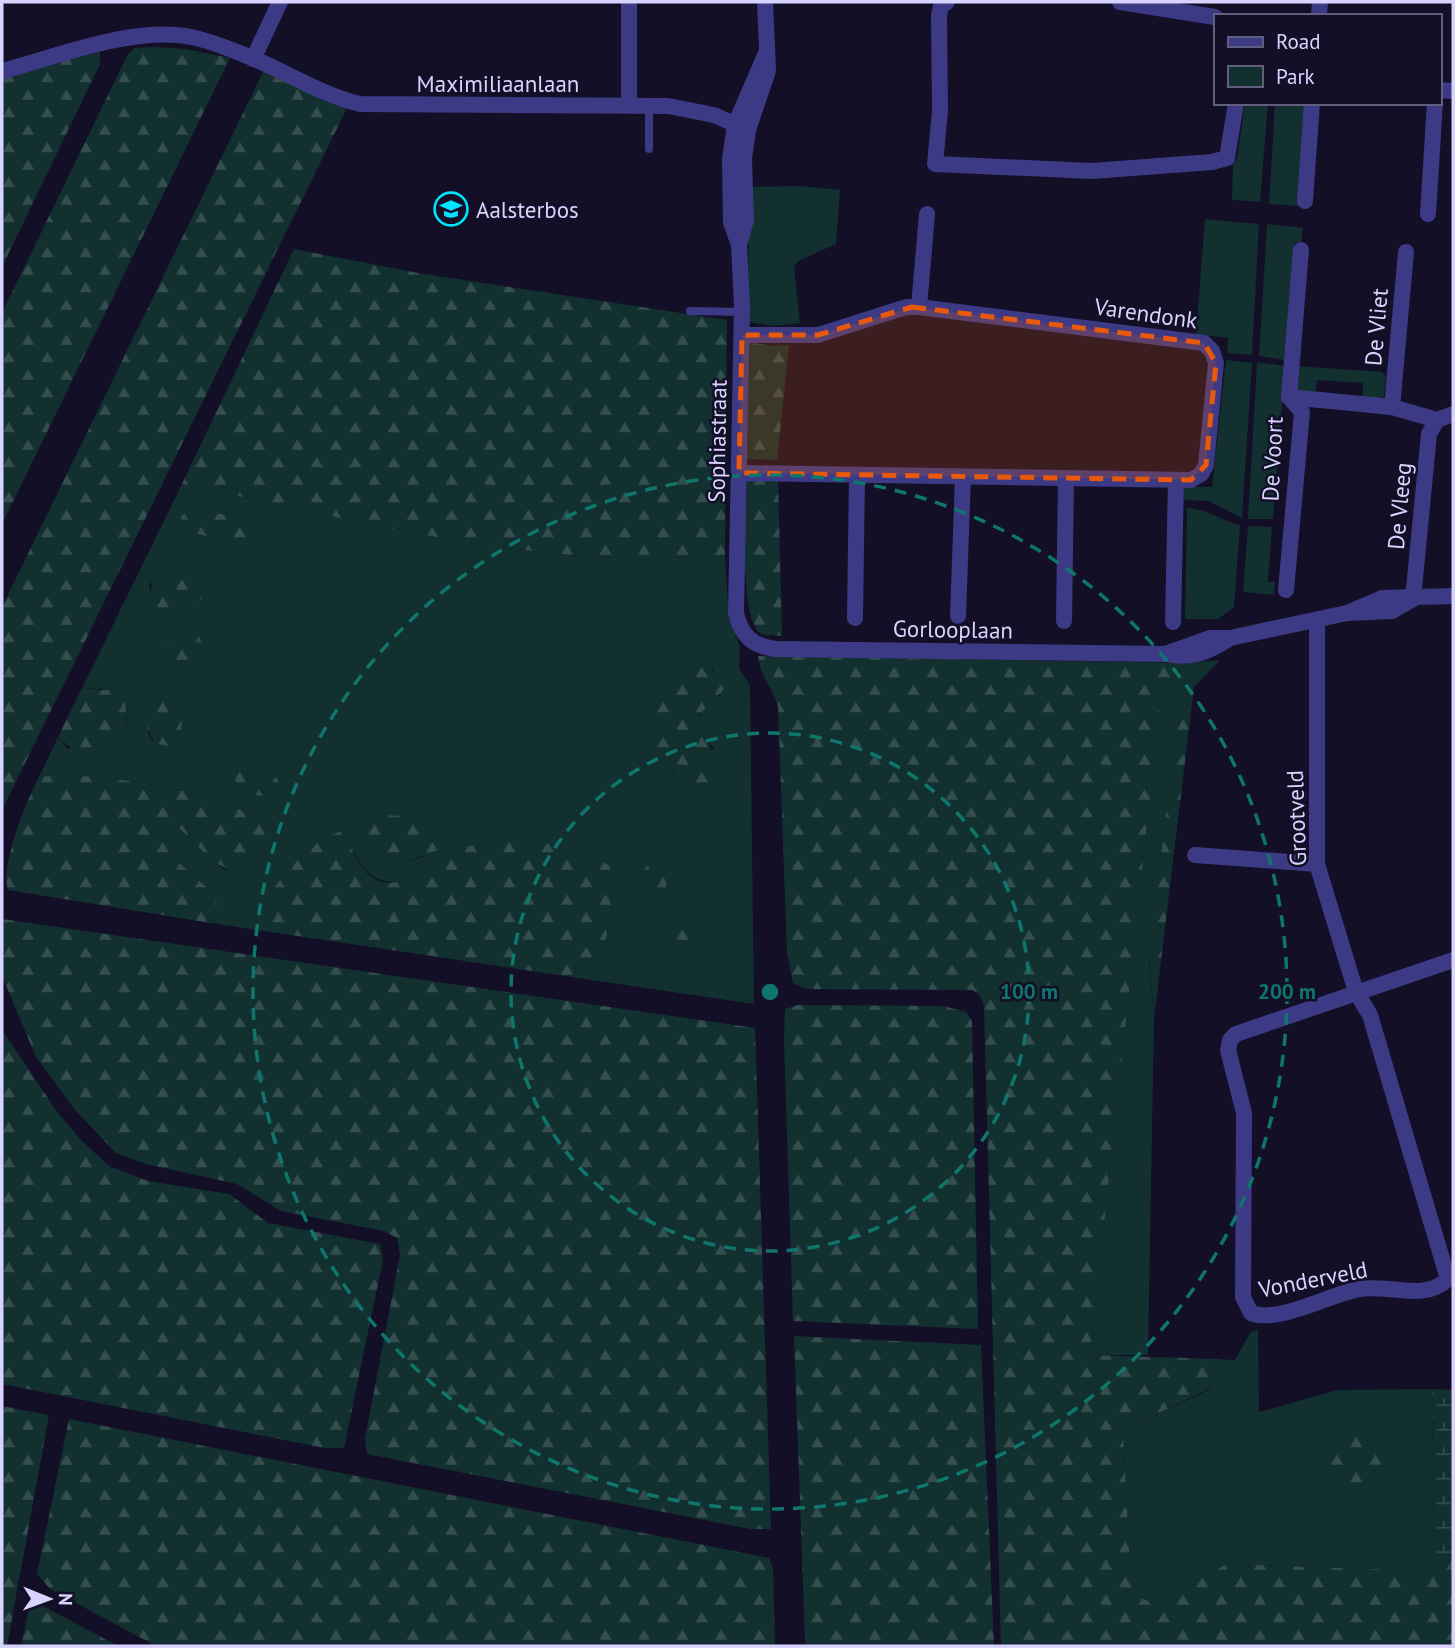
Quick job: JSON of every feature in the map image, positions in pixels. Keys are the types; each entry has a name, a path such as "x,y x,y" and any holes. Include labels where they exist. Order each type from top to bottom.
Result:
{"street":[{"path":"253,59 280,2"},
{"path":"629,2 629,105"},
{"name":"Sophiastraat","path":"745,635 736,614 742,312 739,245 731,222 730,159 765,53 765,2"},
{"path":"947,2 940,6 939,16 940,111 935,164 1092,171 1212,162 1227,158 1236,105"},
{"path":"1120,2 1214,17"},
{"name":"Maximiliaanlaan","path":"2,71 126,39 159,34 189,36 253,59 342,100 360,104 649,106 713,115 742,128"},
{"path":"1305,201 1312,105"},
{"path":"1428,214 1435,105"},
{"path":"919,307 927,214"},
{"name":"De Voort","path":"1286,590 1302,412 1289,397 1301,250"},
{"name":"De Vliet","path":"1392,407 1406,252"},
{"name":"Varendonk","path":"740,473 1191,480 1201,474 1206,465 1216,363 1212,351 1204,343 919,307 906,307 806,337 742,335"},
{"path":"1289,397 1392,407 1445,417"},
{"name":"De Vleeg","path":"1413,599 1429,434 1445,417"},
{"path":"855,618 857,475"},
{"path":"958,615 963,477"},
{"path":"1064,621 1066,479"},
{"path":"1173,622 1176,480"},
{"name":"Gorlooplaan","path":"745,635 761,648 775,649 1165,654 1196,640 1230,638 1317,620 1346,613 1382,598 1453,596"},
{"name":"Grootveld","path":"1317,620 1317,864 1356,992"},
{"path":"1195,855 1317,864"},
{"path":"1356,992 1453,960"},
{"name":"Vonderveld","path":"1356,992 1370,1015 1448,1279 1437,1289 1418,1291 1362,1288 1259,1316 1251,1313 1243,1297 1244,1113 1228,1050 1230,1040 1236,1034 1356,992"}],"lane":[{"path":"649,106 649,149"},
{"path":"690,311 742,312"}],"highlighted area":[{"path":"912,307 1204,343 1216,363 1206,465 1191,480 739,473 742,335 818,335"}],"green space":[{"path":"134,48 186,49 230,58 2,524 2,313 127,56"},
{"path":"100,52 100,64 2,267 2,76"},
{"path":"264,70 347,108 2,810 2,607"},
{"path":"1245,105 1268,105 1260,202 1232,200 1233,163 1237,158"},
{"path":"1275,105 1307,105 1299,206 1269,204"},
{"path":"800,186 840,190 836,244 800,260 794,266 800,323 774,326 748,322 749,187"},
{"path":"1205,219 1259,224 1252,355 1227,353 1228,338 1196,334"},
{"path":"1267,224 1303,228 1301,242 1295,243 1285,360 1259,356"},
{"path":"294,249 418,273 727,320 725,557 617,558 531,551 430,536 182,484"},
{"path":"748,342 772,346 789,345 777,460 747,459"},
{"path":"1226,360 1252,363 1242,518 1209,501 1184,500 1183,487 1212,487"},
{"path":"1257,362 1285,366 1273,519 1248,519"},
{"path":"1296,366 1382,372 1386,377 1384,396 1380,400 1363,398 1363,383 1317,380 1315,395 1297,393"},
{"path":"747,478 778,479 782,636 759,632 751,617 745,557"},
{"path":"182,484 431,536 531,551 617,558 725,557 729,619 740,646 739,669 750,685 754,1004 598,981 612,908 610,866 578,851 518,842 400,882 385,881 372,876 354,852 295,863 272,891 250,929 211,923 218,912 165,847 159,831 164,825 176,826 225,870 273,830 254,816 227,804 162,786 94,777 39,777 58,737 68,749 127,725 125,701 102,689 82,688","holes":["182,577 179,610 154,611 149,585 153,581","713,668 720,695 705,707 700,720 714,749 674,773 671,768","172,702 177,706 182,721 154,743 148,733 157,704","363,839 425,856 405,862 380,862"]},
{"path":"1187,508 1240,525 1234,607 1218,619 1185,619"},
{"path":"195,509 266,523 270,527 260,538 231,539 198,534 182,525 181,517 188,510"},
{"path":"1248,526 1272,527 1268,582 1275,582 1274,595 1243,592"},
{"path":"182,577 196,579 202,587 203,597 192,606 180,610 152,610 148,601 153,581"},
{"path":"179,631 198,635 202,643 199,655 190,663 171,660 164,654 168,640"},
{"path":"758,656 1187,663 1168,684 1160,704 1090,1355 1217,1359 1208,1389 1123,1431 1130,1565 1138,1597 1158,1605 1226,1564 1434,1571 1453,1551 1453,1646 1001,1646 984,1006 979,994 972,990 806,989 793,983 787,953 778,707 761,670"},
{"path":"1220,660 1194,687 1176,733 1149,962 1154,1019 1148,1355 1090,1355 1160,704 1168,684 1187,663"},
{"path":"703,665 722,676 727,686 700,714 716,773 706,783 700,783 681,778 662,758 652,736 652,723 655,710 670,686 691,669"},
{"path":"1194,687 1154,1019 1149,955 1176,733"},
{"path":"82,688 114,691 125,701 126,723 123,736 110,752 79,755 58,737"},
{"path":"161,702 172,702 182,719 177,737 168,746 154,743 145,721 152,708"},
{"path":"242,766 270,773 278,780 278,788 267,796 253,795 234,780 236,769"},
{"path":"62,775 142,783 203,796 255,817 273,830 271,838 259,859 248,868 237,871 216,862 176,826 165,825 161,833 168,851 214,897 219,912 211,923 8,890 11,850 21,817 39,777"},
{"path":"381,815 404,816 436,827 441,840 438,850 405,862 380,862 363,839 367,825"},
{"path":"343,832 366,871 377,880 387,883 398,882 419,873 459,849 496,842 557,845 594,857 610,866 612,908 598,981 250,929 286,872 311,848"},
{"path":"648,865 662,870 666,879 665,889 658,900 650,899 642,886 642,874"},
{"path":"2,919 755,1028 771,1529 750,1529 367,1454 365,1439 400,1255 397,1238 384,1231 281,1211 237,1184 146,1164 116,1153 75,1110 36,1057 2,976"},
{"path":"680,921 696,923 700,932 702,944 695,956 685,957 671,938 672,928"},
{"path":"798,1005 944,1006 966,1012 972,1021 978,1329 793,1321 784,1041 785,1009"},
{"path":"2,1030 58,1113 82,1141 109,1166 148,1181 229,1194 268,1223 380,1244 383,1260 344,1448 325,1448 2,1384"},
{"path":"1258,1329 1259,1412 1338,1390 1432,1389 1434,1571 1226,1564 1158,1605 1138,1597 1130,1565 1123,1431 1208,1390 1217,1359 1235,1360 1250,1333"},
{"path":"794,1336 981,1345 994,1646 808,1646 805,1642"},
{"path":"1432,1389 1453,1390 1453,1551 1434,1571"},
{"path":"2,1406 49,1415 7,1646 2,1646"},
{"path":"69,1419 769,1558 773,1569 775,1646 156,1646 50,1589 37,1574"},
{"path":"1351,1433 1363,1433 1378,1441 1386,1456 1386,1468 1378,1483 1363,1491 1351,1491 1336,1483 1328,1468 1328,1456 1336,1441"},
{"path":"41,1605 118,1646 21,1646 29,1608"}],"place":[{"name":"Aalsterbos","path":"451,209"}]}
